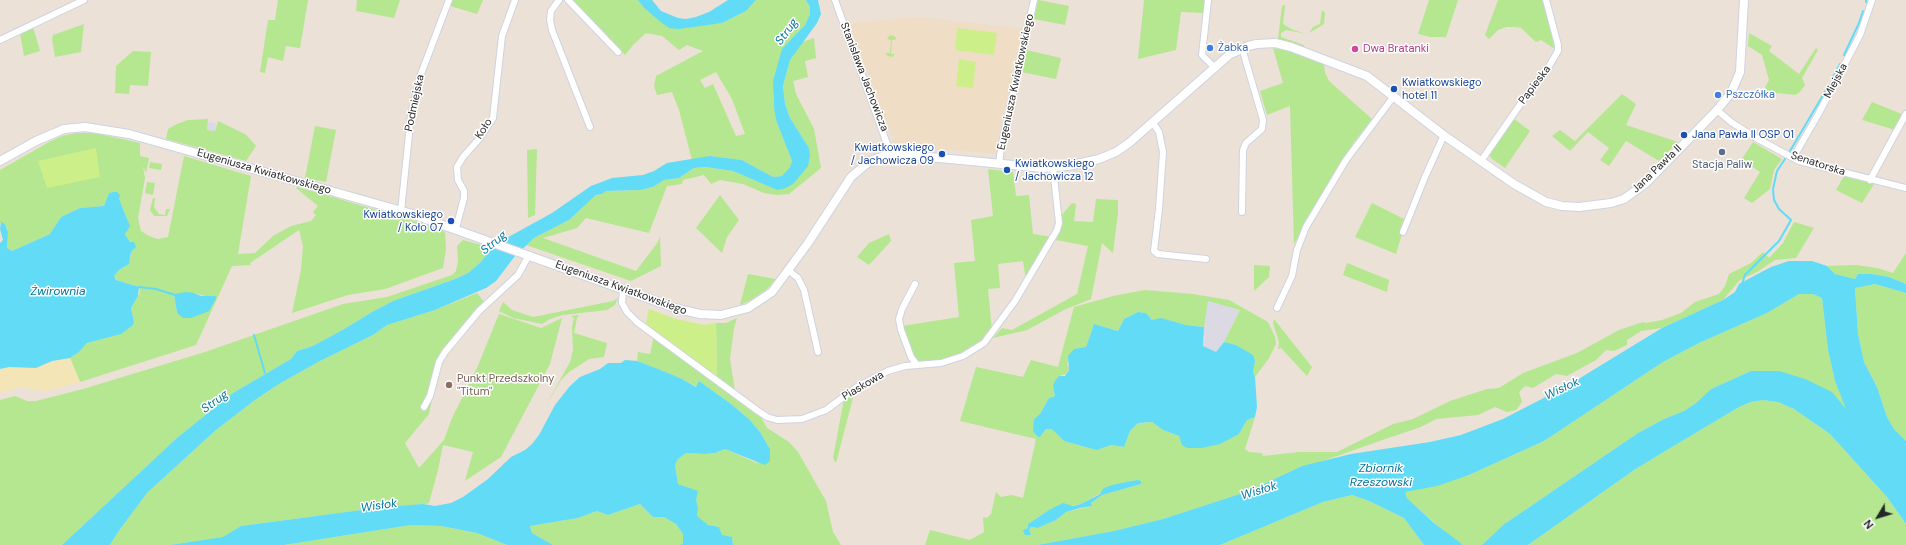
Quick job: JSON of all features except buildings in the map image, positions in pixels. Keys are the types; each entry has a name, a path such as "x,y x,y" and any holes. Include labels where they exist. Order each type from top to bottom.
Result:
{"street":[{"path":"0,40 84,0"},
{"name":"Podmiejska","path":"401,211 411,114 421,74 449,0"},
{"name":"Koło","path":"456,228 464,198 464,191 458,180 457,167 462,157 479,139 493,118 502,36 515,0"},
{"path":"559,0 551,11 550,20 552,32 590,127"},
{"path":"568,0 618,52"},
{"name":"Stanisława Jachowicza","path":"835,0 891,155"},
{"name":"Eugeniusza Kwiatkowskiego","path":"999,164 1001,148 1034,0"},
{"path":"1208,0 1202,55 1214,67"},
{"name":"Papieska","path":"1481,161 1533,86 1545,73 1558,51 1558,45 1546,0"},
{"name":"Jana Pawła II","path":"1443,135 1514,184 1546,202 1562,206 1579,207 1611,203 1624,199 1635,192 1717,110 1730,93 1740,72 1744,0"},
{"name":"Miejska","path":"1792,158 1819,113 1860,35 1872,0"},
{"name":"Eugeniusza Kwiatkowskiego","path":"0,161 36,141 64,129 85,127 102,128 144,138 401,211 456,228 692,313 721,315 741,311 756,304 772,292 789,271 851,177 870,161 891,155 906,154 1054,168 1106,157 1129,144 1229,55 1242,48 1257,44 1266,43 1291,47 1358,71 1377,82 1443,135"},
{"path":"1242,48 1263,120 1262,129 1246,143 1244,150 1242,212"},
{"path":"1277,308 1292,276 1297,250 1306,227 1346,160 1394,96"},
{"name":"Senatorska","path":"1717,110 1731,122 1792,158 1820,167 1906,188"},
{"path":"1870,180 1906,114"},
{"path":"1153,123 1159,132 1163,152 1154,251 1158,254 1206,259"},
{"path":"1403,232 1443,135"},
{"name":"Piaskowa","path":"623,289 622,303 627,312 637,322 767,417 786,420 802,419 833,406 857,387 888,371 917,365 941,363 974,350 984,343 1005,317 1060,223 1054,168"},
{"path":"424,407 430,396 438,362 479,311 518,275 526,254"},
{"path":"789,271 798,278 804,290 818,352"},
{"path":"915,284 902,309 899,319 901,330 910,356 917,365"}],"shaded area":[{"path":"921,17 1023,29 996,148 997,154 893,145 893,138 848,23"},
{"path":"208,122 216,123 215,131 207,130"},
{"path":"1208,301 1240,310 1224,342 1216,352 1203,346 1205,337 1203,334"}],"green space":[{"path":"278,0 308,0 300,48 286,46 283,61 268,57 265,73 260,72 268,20 275,20"},
{"path":"357,0 400,0 394,18 356,11"},
{"path":"452,0 483,0 477,14 450,6"},
{"path":"573,0 638,0 644,8 669,28 722,23 746,11 756,0 806,0 810,7 810,14 805,25 795,36 773,96 776,120 792,161 790,167 782,176 773,177 742,160 710,156 692,160 679,110 672,92 657,95 654,86 656,76 703,51 687,45 679,50 662,36 646,33 625,55","holes":["716,72 732,99 745,134 736,136 713,84 705,88 700,80"]},
{"path":"1038,0 1069,6 1065,25 1034,19"},
{"path":"1144,0 1205,0 1203,13 1181,12 1176,50 1138,59"},
{"path":"1429,0 1458,0 1446,37 1430,37 1418,34"},
{"path":"1498,0 1544,0 1556,44 1555,49 1541,40 1536,42 1521,28 1515,27 1506,27 1498,30 1489,39 1485,35"},
{"path":"1285,5 1283,24 1293,30 1307,34 1286,30 1281,33 1281,37 1304,45 1304,47 1278,39 1282,6"},
{"path":"1322,10 1325,13 1324,24 1309,33 1313,27 1320,24"},
{"path":"84,24 81,52 55,57 52,39 53,35"},
{"path":"33,27 40,51 24,56 20,33"},
{"path":"957,28 997,33 994,55 955,50"},
{"path":"1749,33 1772,46 1769,51 1799,74 1816,48 1818,50 1802,78 1805,85 1800,92 1795,95 1778,93 1760,97 1769,80 1762,55 1748,46"},
{"path":"890,35 897,39 892,40 891,54 895,54 892,57 885,53 890,53 891,40 887,39"},
{"path":"814,38 816,58 805,61 808,77 793,81 796,94 814,129 821,168 789,194 777,195 764,193 743,184 720,180 711,184 704,175 683,180 682,184 667,186 649,233 586,218 577,228 543,238 636,271 658,242 660,236 661,266 631,281 526,245 534,238 569,220 596,195 602,194 606,191 640,190 653,187 664,180 679,178 694,168 705,167 733,171 777,190 809,148 790,118 785,104 783,86 790,60 802,42"},
{"path":"1273,48 1285,50 1324,64 1325,73 1329,81 1372,119 1354,142 1294,244 1290,106 1267,115 1260,91 1283,83"},
{"path":"1026,50 1061,58 1056,79 1021,72"},
{"path":"133,51 151,52 148,86 130,85 129,94 115,93 116,66"},
{"path":"959,59 976,62 973,88 956,86"},
{"path":"1622,94 1636,104 1626,125 1678,142 1659,161 1626,141 1609,166 1600,160 1609,148 1588,132 1570,151 1552,136 1560,130 1575,141"},
{"path":"1872,102 1904,115 1895,130 1862,120"},
{"path":"1513,118 1530,131 1505,168 1492,159 1489,154"},
{"path":"208,119 207,130 215,131 218,121 245,134 250,139 256,146 246,161 166,139 168,129 177,124 188,120"},
{"path":"315,126 336,130 326,182 305,178"},
{"path":"76,133 95,133 140,143 140,156 149,158 146,173 143,166 145,178 138,218 141,231 149,236 158,239 168,237 184,156 251,176 238,254 255,253 273,236 291,226 311,221 316,215 313,212 318,206 296,188 298,187 442,229 445,233 446,249 443,268 385,289 348,295 292,313 301,270 303,246 299,230 250,263 251,265 232,266 196,345 80,382 70,358 79,352 87,343 110,337 134,322 131,308 140,293 139,287 116,280 114,276 119,270 126,266 131,256 131,252 134,249 125,234 128,221 122,206 113,192 109,193 104,206 80,208 61,217 50,234 12,251 7,248 7,228 5,224 0,223 0,170 62,136","holes":["194,293 216,299 211,307 177,313 174,294"]},
{"path":"1753,142 1782,159 1774,170 1770,189 1752,203 1744,198 1760,172 1742,159"},
{"path":"96,148 100,177 47,188 38,161"},
{"path":"537,149 535,215 528,218 527,150"},
{"path":"150,162 162,164 161,170 149,168"},
{"path":"988,169 1013,172 1016,196 1029,195 1033,234 1052,237 1026,280 1023,261 998,264 1000,288 988,289 992,331 982,343 963,354 944,360 922,363 913,358 902,326 959,317 954,263 975,261 971,220 993,216"},
{"path":"1844,176 1874,184 1862,203 1836,190"},
{"path":"147,182 155,183 153,195 145,193"},
{"path":"720,195 739,220 727,237 722,253 696,228"},
{"path":"153,198 155,198 154,207 159,214 165,215 166,209 170,209 167,216 154,216 150,210"},
{"path":"1096,199 1118,200 1118,213 1113,253 1102,243 1091,299 1064,310 1027,330 993,338 1002,328 1012,330 1077,294 1088,246 1056,240 1060,232 1061,216 1072,203 1076,204 1074,221 1093,222"},
{"path":"1372,203 1406,220 1396,254 1355,237"},
{"path":"1794,222 1814,228 1796,258 1775,260 1757,272 1740,280 1723,300 1662,328 1641,331 1627,340 1627,345 1614,351 1606,350 1596,360 1567,376 1556,374 1533,388 1525,386 1519,392 1522,402 1516,410 1507,412 1495,407 1478,415 1436,419 1421,427 1314,464 1302,466 1249,491 1163,519 1114,531 1037,545 925,545 930,530 970,540 984,532 983,517 987,518 991,514 996,492 1001,497 1012,495 1023,498 1036,439 960,421 976,367 1023,377 1031,360 1058,367 1074,307 1113,296 1145,290 1193,294 1229,300 1268,322 1275,337 1276,344 1269,358 1255,377 1253,372 1255,361 1236,345 1224,342 1240,310 1208,301 1204,327 1186,325 1161,319 1152,320 1146,313 1138,312 1124,319 1118,331 1094,324 1086,347 1074,349 1067,364 1069,369 1066,374 1059,376 1053,386 1055,396 1049,398 1040,414 1034,419 1040,437 1046,429 1053,429 1064,441 1085,447 1097,450 1111,445 1124,447 1130,431 1138,423 1152,422 1163,430 1179,436 1182,445 1239,434 1247,420 1255,417 1245,449 1249,452 1262,453 1263,456 1299,452 1337,452 1393,424 1413,419 1450,401 1487,389 1499,388 1523,373 1577,353 1619,330 1643,322 1646,323 1662,320 1681,313 1695,302 1719,294 1725,286 1729,274 1751,263 1763,252 1769,258 1783,243","holes":["1137,480 1141,484 1102,495 1091,503 1092,506 1066,512 1056,520 1038,528 1031,527 1029,530 1023,530 1028,528 1028,524 1049,510 1081,504 1116,484"]},
{"path":"889,234 891,241 869,265 857,257 869,243"},
{"path":"463,240 492,248 481,262 468,273 393,301 313,346 297,351 291,359 233,393 178,437 62,545 0,545 0,400 15,396 27,401 36,401 83,389 205,352 343,304 387,297 452,275 456,271 458,261 457,246"},
{"path":"1906,253 1906,284 1889,277 1872,274 1858,274 1855,279 1835,274 1827,266 1856,265 1877,268 1893,273"},
{"path":"1347,263 1389,280 1387,292 1343,275"},
{"path":"1254,265 1270,266 1269,277 1254,291"},
{"path":"748,274 776,279 766,290 740,305"},
{"path":"1875,284 1906,293 1906,441 1894,429 1887,417 1877,387 1864,362 1858,334 1855,288"},
{"path":"477,293 485,303 448,351 437,374 429,414 405,443 419,468 444,440 452,418 477,368 499,314 541,328 562,318 550,364 501,457 465,481 473,452 443,445 429,503 426,504 384,507 241,526 224,537 170,545 110,545 147,493 216,430 255,400 279,384 318,362 373,335 387,325 435,310"},
{"path":"1799,294 1813,294 1822,298 1828,350 1835,381 1847,410 1751,371 1711,389 1696,403 1684,411 1664,419 1638,433 1503,525 1482,545 1463,545 1448,535 1407,498 1404,492 1469,475 1544,441 1663,362 1699,343 1767,313"},
{"path":"618,298 615,305 607,310 563,315 550,319 542,324 513,318 499,311 503,302 512,310 533,317 613,301"},
{"path":"649,309 676,319 704,325 716,323 717,378 645,327"},
{"path":"579,315 574,333 607,343 604,357 589,359 569,372 561,380 545,407 570,362 573,350 572,327 574,318 571,316"},
{"path":"737,318 734,328 730,359 735,391 717,378 716,323 726,323"},
{"path":"1274,319 1312,367 1307,376 1281,348 1278,349 1279,342 1273,323"},
{"path":"654,336 758,412 767,428 789,442 798,452 826,501 833,532 841,545 733,545 732,537 722,536 719,527 708,525 701,521 697,516 698,508 696,500 686,487 678,484 675,465 678,459 686,453 715,453 725,449 757,463 770,449 760,432 749,419 699,381 697,387 680,378 637,361 638,352 650,354"},
{"path":"855,390 836,463 833,458 844,399"},
{"path":"1763,400 1778,402 1794,409 1830,434 1887,497 1906,524 1906,545 1528,545 1634,470 1739,407 1751,402"},
{"path":"1352,495 1369,501 1404,518 1424,545 1220,545 1323,502"},
{"path":"640,504 653,517 664,517 676,524 683,534 683,543 681,545 553,545 532,533 530,526 578,518 597,511 608,515"},
{"path":"411,525 441,526 477,533 507,545 284,545"}],"sand":[{"path":"70,358 80,382 47,391 20,387 0,393 0,369 9,367 36,368 52,361"}],"water":[{"path":"638,0 652,0 661,11 678,18 686,19 709,12 728,0 756,0 746,11 722,23 679,29 669,28 644,8"},
{"path":"806,0 818,0 821,14 817,23 790,60 783,86 785,104 790,118 809,148 810,155 808,166 794,183 786,188 777,190 733,171 705,167 694,168 679,178 664,180 653,187 640,190 606,191 602,194 596,195 569,220 534,238 515,256 496,281 486,288 435,310 387,325 373,335 318,362 279,384 255,400 216,430 147,493 110,545 62,545 178,437 233,393 291,359 297,351 313,346 393,301 468,273 481,262 492,248 503,240 552,213 591,186 612,178 643,175 654,171 667,163 710,156 742,160 773,177 782,176 790,167 792,161 776,120 773,81 782,49 805,25 810,14 810,7"},
{"name":"Żwirownia","path":"117,192 120,195 119,199 130,226 125,234 130,242 134,242 136,247 131,252 129,264 119,270 114,276 116,280 139,287 138,296 131,308 134,322 133,325 121,334 87,343 79,352 70,358 52,361 36,368 9,367 0,369 0,243 3,240 0,229 1,222 5,224 8,232 7,248 12,251 50,234 61,217 80,208 104,206 109,193"},
{"name":"Zbiornik Rzeszowski","path":"1789,261 1812,261 1827,266 1835,274 1855,279 1858,274 1872,274 1889,277 1906,284 1906,293 1875,284 1855,288 1858,334 1864,362 1877,387 1887,417 1894,429 1906,441 1906,524 1887,497 1830,434 1794,409 1778,402 1763,400 1751,402 1739,407 1634,470 1528,545 1482,545 1503,525 1638,433 1664,419 1684,411 1696,403 1711,389 1751,371 1779,371 1805,379 1832,392 1846,409 1835,381 1828,350 1822,298 1813,294 1799,294 1767,313 1699,343 1663,362 1544,441 1469,475 1437,486 1405,492 1407,498 1434,523 1463,545 1424,545 1404,518 1369,501 1352,495 1323,502 1220,545 1037,545 1114,531 1163,519 1249,491 1302,466 1351,454 1430,442 1461,435 1503,419 1567,386 1662,328 1723,300 1735,292 1739,284 1771,267"},
{"path":"186,292 201,296 216,296 216,299 209,311 191,318 183,318 177,313 174,294"},
{"path":"1138,312 1146,313 1152,320 1161,318 1186,325 1204,327 1203,346 1216,352 1224,342 1236,345 1253,355 1255,361 1253,372 1255,377 1257,407 1255,417 1247,420 1239,434 1220,444 1202,448 1187,448 1182,445 1179,436 1163,430 1152,422 1138,423 1130,431 1124,447 1111,445 1097,450 1085,447 1064,441 1052,429 1046,429 1040,437 1038,437 1033,431 1034,419 1040,414 1049,398 1055,396 1053,386 1055,381 1059,376 1065,376 1069,370 1068,356 1074,349 1086,347 1094,324 1118,331 1124,319"},
{"path":"625,360 637,361 680,378 696,387 699,381 749,419 760,432 770,449 770,461 765,465 725,449 715,453 686,453 678,459 675,465 678,484 698,491 696,500 698,508 697,516 708,525 719,527 722,535 732,537 733,545 681,545 683,543 683,534 676,524 664,517 653,517 640,504 608,515 597,511 578,518 530,526 532,533 553,545 507,545 477,533 441,526 411,525 284,545 170,545 223,537 241,526 384,507 423,504 435,506 451,503 463,497 488,479 511,457 525,450 532,444 539,435 555,405 570,386 580,377 600,369 608,363 621,363"},
{"path":"1137,480 1141,481 1141,484 1102,495 1091,503 1092,506 1066,512 1056,520 1038,528 1031,527 1029,530 1031,535 1025,535 1023,530 1028,528 1028,524 1049,510 1063,503 1073,506 1081,504 1100,494 1104,488"}],"waterway":[{"path":"1844,55 1863,11"},
{"path":"1832,79 1840,64"},
{"path":"1790,151 1829,85"},
{"path":"1742,284 1745,275 1779,241 1791,220 1779,209 1774,200 1773,189 1777,171 1785,159"},
{"path":"139,287 156,289 175,295"},
{"path":"254,335 265,373"}],"place":[{"name":"Żabka","path":"1210,48"},
{"name":"Dwa Bratanki","path":"1355,49"},
{"name":"Kwiatkowskiego hotel 11","path":"1394,89"},
{"name":"Pszczółka","path":"1718,95"},
{"name":"Jana Pawła II OSP 01","path":"1684,135"},
{"name":"Stacja Paliw","path":"1722,152"},
{"name":"Kwiatkowskiego / Jachowicza 09","path":"942,154"},
{"name":"Kwiatkowskiego / Jachowicza 12","path":"1007,170"},
{"name":"Kwiatkowskiego / Koło 07","path":"451,221"},
{"name":"Punkt Przedszkolny \"Titum\"","path":"449,385"}],"water label":[{"name":"Strug","path":"787,32"},
{"name":"Strug","path":"494,243"},
{"name":"Wisłok","path":"1562,389"},
{"name":"Strug","path":"215,402"},
{"name":"Wisłok","path":"1259,491"},
{"name":"Wisłok","path":"379,506"}]}
